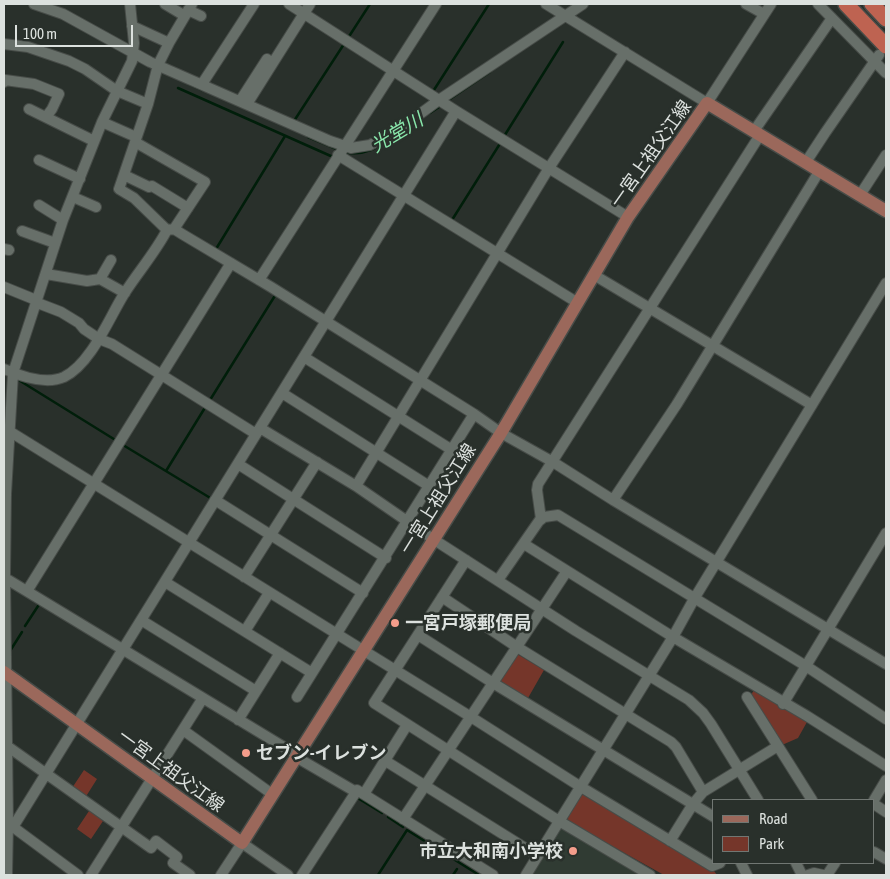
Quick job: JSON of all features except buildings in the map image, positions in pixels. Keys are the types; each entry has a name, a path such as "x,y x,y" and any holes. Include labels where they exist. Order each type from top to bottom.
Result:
{"highway":[{"path":"846,4 880,54"},
{"path":"852,4 886,40"},
{"path":"872,4 886,19"},
{"path":"882,4 886,8"}],"main road":[{"name":"一宮上祖父江線","path":"6,673 242,843 501,433 628,217 707,103 886,211"}],"street":[{"path":"34,4 56,7 81,24 134,54 244,102 340,151 404,195 578,303"},
{"path":"7,875 10,826 5,766 7,746 5,576 9,431 8,371 46,274 55,242 94,140 132,61 134,54 130,4"},
{"path":"165,4 188,10 201,16"},
{"path":"202,84 254,4"},
{"path":"289,4 302,9 393,72 628,217"},
{"path":"244,102 302,9 310,4"},
{"path":"259,280 436,4"},
{"path":"546,4 707,103 771,4"},
{"path":"340,151 370,145 405,125 583,4"},
{"path":"746,4 764,14"},
{"path":"818,4 832,18 880,54 886,73"},
{"path":"188,10 158,65 148,104 119,189 134,198 171,230 231,263 474,414 501,433 553,462 886,664"},
{"path":"542,519 537,490 538,484 650,308 757,133 832,18"},
{"path":"132,26 169,43"},
{"path":"4,44 28,47 69,62 85,69 117,91 148,104"},
{"path":"356,486 549,168 625,52"},
{"path":"806,162 824,133 880,54"},
{"path":"4,82 5,80 34,84 59,94 46,117"},
{"path":"29,109 94,140"},
{"path":"10,826 46,773 123,650 456,112"},
{"path":"8,371 47,380 62,378 82,362 99,339 124,293 188,208 205,182 136,140 102,122"},
{"path":"860,195 886,155"},
{"path":"39,160 80,178"},
{"path":"613,500 677,404 820,170"},
{"path":"124,175 149,187 152,186 188,208"},
{"path":"73,197 96,207"},
{"path":"40,205 63,220"},
{"path":"22,231 55,242"},
{"path":"100,279 110,260"},
{"path":"27,591 231,263"},
{"path":"46,274 87,281 100,279 124,293"},
{"path":"594,274 812,405"},
{"path":"526,875 673,637 694,599 886,283"},
{"path":"4,287 60,312 79,323 84,329 99,339 112,344 162,376 258,431 317,462 356,486 433,540 689,700 711,724 757,799"},
{"path":"304,357 452,450"},
{"path":"282,393 429,486"},
{"path":"297,697 386,558 474,414"},
{"path":"9,431 581,787 712,866 717,864"},
{"path":"244,577 317,462"},
{"path":"238,464 386,558"},
{"path":"215,500 362,593"},
{"path":"498,580 542,519 558,515 806,666 886,718"},
{"path":"783,704 886,533"},
{"path":"524,544 886,766"},
{"path":"466,560 374,704 559,821 650,875"},
{"path":"403,819 567,571"},
{"path":"5,576 493,875"},
{"path":"165,582 312,673"},
{"path":"245,632 270,592"},
{"path":"442,597 517,647 671,742 676,747 703,792"},
{"path":"141,620 256,691"},
{"path":"418,634 712,816"},
{"path":"238,720 280,654"},
{"path":"747,697 811,799"},
{"path":"92,875 203,698"},
{"path":"302,875 407,725"},
{"path":"183,730 272,794"},
{"path":"7,746 151,848 156,840 177,857 173,863 190,875"},
{"path":"670,841 693,804 703,792 778,746"},
{"path":"384,760 538,856"},
{"path":"875,800 886,780"},
{"path":"875,803 886,812"},
{"path":"10,826 78,875"},
{"path":"221,875 242,843 288,875"},
{"path":"875,853 886,860"},
{"path":"808,875 814,873 825,875 834,864"}],"shaded area":[{"name":"市立大和南小学校","path":"560,827 642,875 530,875"}],"green space":[{"path":"517,654 544,670 528,698 500,681"},
{"path":"754,690 807,722 798,738 782,745 751,695"},
{"path":"84,770 97,779 85,798 72,788"},
{"path":"583,792 714,871 717,875 664,875 565,820"},
{"path":"91,808 105,818 91,839 77,829"}],"waterway":[{"path":"348,38 370,4"},
{"path":"432,93 489,4"},
{"path":"503,138 563,42"},
{"path":"294,121 344,44"},
{"name":"光堂川","path":"447,101 490,72"},
{"name":"光堂川","path":"189,84 202,90"},
{"path":"178,88 333,157"},
{"name":"光堂川","path":"430,113 442,105"},
{"path":"216,249 285,136"},
{"name":"光堂川","path":"308,137 339,150"},
{"name":"光堂川","path":"344,152 365,152 394,137"},
{"path":"452,220 501,142"},
{"path":"210,400 277,295"},
{"path":"17,379 117,441"},
{"path":"166,471 206,406"},
{"path":"123,445 212,499"},
{"path":"25,626 40,603"},
{"path":"10,651 22,632"},
{"path":"356,797 382,813"},
{"path":"388,817 403,827"},
{"path":"378,875 407,830 479,875"},
{"path":"453,875 457,869"}],"place":[{"name":"一宮戸塚郵便局","path":"395,623"},
{"name":"セブン-イレブン","path":"246,753"},
{"name":"市立大和南小学校","path":"573,851"}]}
